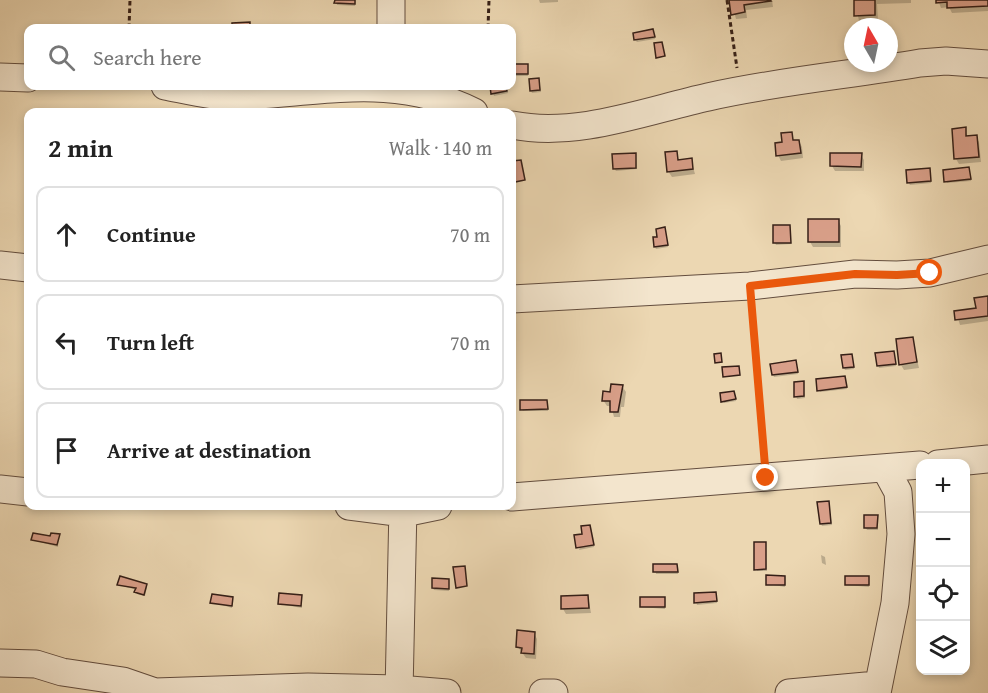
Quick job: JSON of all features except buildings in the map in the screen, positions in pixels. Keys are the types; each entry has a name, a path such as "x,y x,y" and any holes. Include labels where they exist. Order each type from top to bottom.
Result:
{"street":[{"path":"391,0 391,24"},
{"path":"516,124 565,126 605,122 739,91 920,63 946,61 988,64"},
{"path":"0,77 24,78"},
{"path":"187,90 241,97 308,90"},
{"path":"367,90 458,104 466,108"},
{"path":"516,299 750,286 855,274 930,273 988,259"},
{"path":"0,265 24,268"},
{"path":"970,461 988,459"},
{"path":"516,497 916,465"},
{"path":"789,693 877,689 895,603 901,534 898,492 885,468"},
{"path":"0,489 24,492"},
{"path":"399,691 403,510"},
{"path":"0,663 36,664 62,672 123,681 155,692 265,687 447,693"},
{"path":"543,693 554,693"}],"path":[{"path":"129,24 130,0"},
{"path":"488,24 489,0"},
{"path":"727,0 739,91"},
{"path":"750,286 766,478"}],"route":[{"path":"766,478 750,286 855,274 874,276 930,273"}]}
